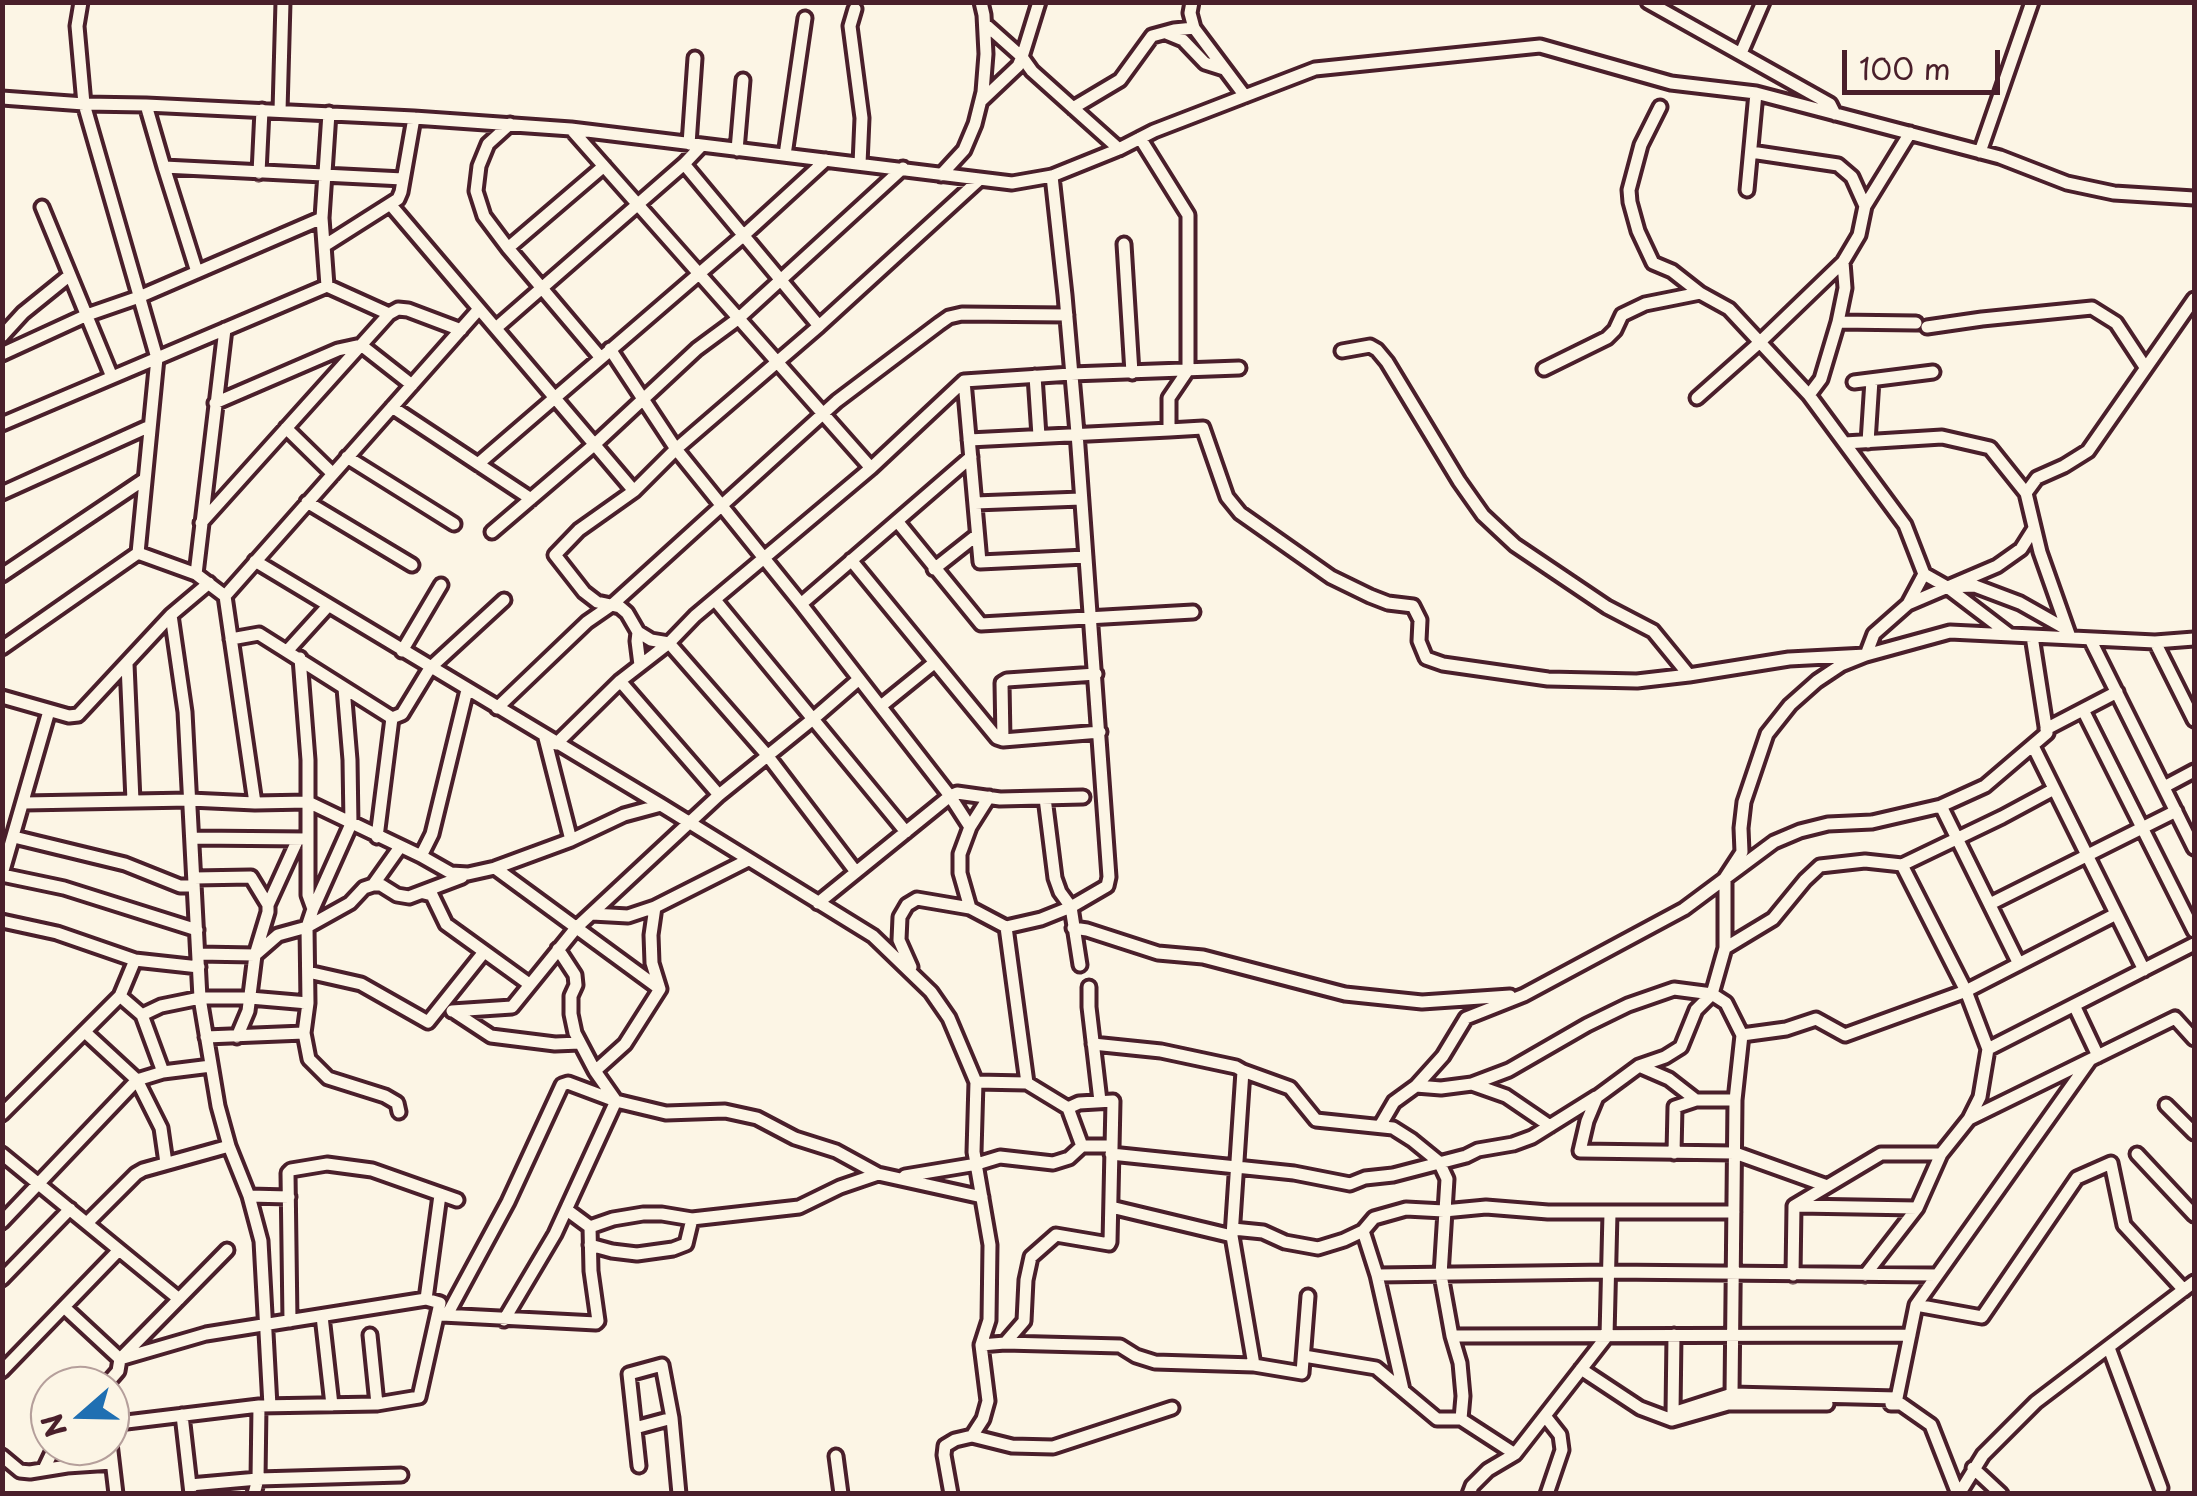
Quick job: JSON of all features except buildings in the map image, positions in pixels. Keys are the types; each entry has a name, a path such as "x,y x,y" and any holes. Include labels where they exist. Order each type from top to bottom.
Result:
{"street":[{"path":"2,648 138,553 158,358 84,104 77,26 81,2"},
{"path":"280,111 283,2"},
{"path":"941,174 964,150 981,101 986,54 980,2"},
{"path":"981,101 1018,66 1039,2"},
{"path":"1192,2 1194,28 1245,96"},
{"path":"1648,2 1830,104 1836,114"},
{"path":"1741,53 1763,2"},
{"path":"1980,152 2032,2"},
{"path":"855,9 850,26 862,118 860,164"},
{"path":"785,155 805,18"},
{"path":"985,24 1119,149"},
{"path":"1074,108 1120,80 1152,36 1194,28"},
{"path":"1164,33 1183,40 1205,64 1224,68"},
{"path":"2,98 571,128 1012,183 1052,176 1315,69 1540,46 1670,83 1756,93 1980,152 2083,187 2194,198"},
{"path":"496,328 684,164 696,144 696,58"},
{"path":"737,150 743,80"},
{"path":"1747,190 1756,93"},
{"path":"146,105 198,272"},
{"path":"1660,108 1641,144 1630,183 1630,202 1653,263 1729,309 1809,394 1906,524 1924,574 1947,586 2010,635"},
{"path":"260,173 262,110"},
{"path":"327,286 322,218 328,114"},
{"path":"324,246 398,199 414,118"},
{"path":"510,124 488,144 479,166 476,190 484,216 541,288 642,399 676,449 802,604 970,826"},
{"path":"571,128 871,468"},
{"path":"1697,398 1843,262 1859,235 1865,206 1910,133"},
{"path":"1140,138 1188,215 1188,370 1170,398 1168,430"},
{"path":"1750,152 1838,165 1852,178 1865,206"},
{"path":"478,464 826,160"},
{"path":"684,164 818,326"},
{"path":"508,248 604,166"},
{"path":"164,167 403,179"},
{"path":"492,532 595,444 696,349 739,318 903,168"},
{"path":"914,976 899,940 900,917 907,904 917,899 970,908 1006,927 1071,907 1107,886 1110,877 1077,433 1052,176"},
{"path":"856,872 767,755 668,644 638,632 620,607 597,602 584,592 555,554 579,530 634,490 978,180"},
{"path":"390,204 634,490"},
{"path":"42,207 112,377"},
{"path":"2,354 86,315 139,297 322,218"},
{"path":"1124,244 1132,373"},
{"path":"1809,394 1821,378 1838,322 1845,288 1843,262"},
{"path":"2,336 70,274"},
{"path":"2,424 327,286 389,314"},
{"path":"1544,368 1607,338 1622,315 1645,304 1700,294"},
{"path":"2026,493 2037,478 2088,451 2194,299"},
{"path":"1838,322 1922,326 2092,308 2116,323 2145,367"},
{"path":"201,522 389,314 398,309 408,310 461,330"},
{"path":"225,596 479,310"},
{"path":"497,708 587,622 613,604 854,386 949,316 1067,315"},
{"path":"196,574 226,329"},
{"path":"360,344 412,385"},
{"path":"216,403 360,344"},
{"path":"1342,351 1370,346 1377,350 1483,515 1515,545 1606,606 1654,631 1689,676"},
{"path":"551,741 871,468 964,381 1239,368"},
{"path":"1854,382 1934,372"},
{"path":"1035,376 1039,436"},
{"path":"1868,442 1872,380"},
{"path":"964,381 980,562 1086,557"},
{"path":"392,407 531,499"},
{"path":"2,494 150,426"},
{"path":"286,428 333,474"},
{"path":"969,440 1203,428 1227,497 1240,513 1330,578 1370,596 1413,606 1420,620 1419,642 1426,658 1443,664 1548,679 1638,681 1789,659 1866,655"},
{"path":"1846,443 1942,437 1990,448 2026,493 2068,633"},
{"path":"348,457 454,524"},
{"path":"802,604 971,457"},
{"path":"2,575 145,479"},
{"path":"975,504 1082,498"},
{"path":"307,502 412,564"},
{"path":"897,521 981,624 1193,612"},
{"path":"1866,655 1874,634 1908,604 1998,566 2021,549 2034,530"},
{"path":"934,569 978,535"},
{"path":"138,553 196,574 225,596 255,804"},
{"path":"851,560 997,738 1100,732"},
{"path":"255,561 873,936 931,992 949,1018 976,1082 974,1152 990,1246 989,1320 981,1345 988,1400 984,1419 972,1436"},
{"path":"1908,604 1924,574"},
{"path":"2,697 69,716 78,715 171,615 209,583"},
{"path":"402,650 441,585"},
{"path":"1947,586 1976,586 2020,603 2068,633"},
{"path":"392,718 402,714 430,668 504,600"},
{"path":"716,600 906,832"},
{"path":"288,650 328,606"},
{"path":"171,615 185,712 200,998 228,1146 262,1240 265,1406 254,1494"},
{"path":"638,632 640,665"},
{"path":"896,1177 1000,1157 1053,1164 1082,1146 1294,1173 1350,1184 1532,1137 1639,1066 1681,1048 1696,1010 1712,994 1725,948 1725,878 1742,852 1744,802 1767,734 1817,680 1866,655 1950,632 2032,636 2068,633 2155,642 2194,639"},
{"path":"231,639 259,634 392,718"},
{"path":"1380,1126 1394,1102 1416,1086 1444,1056 1466,1018 1524,995 1684,909 1774,842 1828,824 1872,822 1940,806 1984,786 2047,733 2032,636"},
{"path":"2090,638 2194,848"},
{"path":"2155,642 2194,720"},
{"path":"300,658 308,760 303,839 313,910"},
{"path":"880,706 934,663"},
{"path":"127,664 133,801"},
{"path":"1003,740 1002,683 1096,674"},
{"path":"446,1007 512,1007 576,928 719,795 859,678"},
{"path":"620,681 719,795"},
{"path":"344,688 351,824 308,927 304,1033 309,1059 317,1070 328,1078 386,1096 396,1103 399,1112"},
{"path":"421,856 432,834 468,690"},
{"path":"2046,728 2117,692"},
{"path":"978,715 1002,704"},
{"path":"2083,710 2190,911 2194,932"},
{"path":"49,711 2,874 64,888 197,930"},
{"path":"378,837 392,718"},
{"path":"551,741 570,840"},
{"path":"2034,746 2144,970"},
{"path":"2164,787 2194,771"},
{"path":"1725,948 1773,918 1820,866 1865,861 1902,865 2054,788"},
{"path":"818,903 957,793 1083,797"},
{"path":"970,908 960,873 960,854 970,826 989,797"},
{"path":"1045,798 1055,878 1071,907 1080,966"},
{"path":"24,803 308,802 452,874 468,874"},
{"path":"2,920 57,933 135,960 198,961 255,955 278,934 308,927 350,903 364,888 381,886 396,896 424,893 570,840 624,815 661,806"},
{"path":"1940,806 2019,964"},
{"path":"1990,904 2176,811"},
{"path":"14,837 126,864 180,886 251,878 263,894 268,912 255,955 248,1011 237,1036"},
{"path":"192,838 303,839"},
{"path":"268,905 303,839"},
{"path":"373,885 400,847"},
{"path":"592,914 628,916 656,907 748,860"},
{"path":"1865,1275 1917,1208 1941,1154 1969,1119 1980,1097 1988,1049 1966,991 1902,865"},
{"path":"495,868 660,989"},
{"path":"424,893 432,895 446,924 529,984"},
{"path":"595,1071 625,1044 660,989 652,963 656,907"},
{"path":"1742,1035 1786,1029 1816,1019 1845,1035 1966,991 2116,914"},
{"path":"1006,927 1027,1083"},
{"path":"1073,928 1158,953 1203,956 1344,994 1422,1002 1524,995"},
{"path":"1988,1049 2194,944"},
{"path":"558,949 575,975 571,996 575,1033 616,1101"},
{"path":"308,972 361,984 428,1022 446,1007 484,952"},
{"path":"2,1114 120,996 135,960"},
{"path":"1089,987 1100,1100"},
{"path":"1416,1086 1472,1084 1509,1070 1628,1005 1674,989 1712,994 1726,1003 1742,1035 1735,1100 1732,1394"},
{"path":"120,996 142,1015 163,1072"},
{"path":"142,1015 162,1006 200,998 308,1003"},
{"path":"2074,1005 2094,1058"},
{"path":"446,1007 491,1036 580,1044"},
{"path":"2190,1034 2194,1017"},
{"path":"1969,1119 2175,1018 2190,1034"},
{"path":"85,1032 137,1080 161,1128 166,1164"},
{"path":"206,1036 304,1033"},
{"path":"1093,1044 1161,1051 1236,1067 1290,1088 1316,1120 1392,1128 1439,1162 1447,1179 1441,1275 1460,1363 1462,1419"},
{"path":"1674,1335 1673,1413 1732,1394 1897,1398 1916,1306 2094,1058"},
{"path":"5,1216 137,1080 163,1072 211,1066"},
{"path":"1639,1066 1669,1079 1696,1100"},
{"path":"1243,1071 1232,1233 1254,1365"},
{"path":"976,1082 1027,1083 1068,1108 1082,1146"},
{"path":"130,1422 265,1406 377,1404 418,1397 442,1315 508,1202 562,1085 568,1083 666,1114 725,1110 757,1118 795,1138 836,1151 878,1174 982,1197"},
{"path":"1472,1084 1506,1096 1550,1126"},
{"path":"1597,1097 1580,1150 1735,1153 1827,1186"},
{"path":"1005,1343 1024,1321 1026,1280 1032,1258 1056,1234 1109,1244 1113,1100 1068,1108"},
{"path":"1674,1152 1675,1106 1696,1100 1735,1100"},
{"path":"504,1320 556,1234 616,1101"},
{"path":"2166,1105 2194,1133"},
{"path":"87,1223 143,1170 228,1146"},
{"path":"2,1154 179,1299"},
{"path":"1794,1206 1881,1154 1941,1154"},
{"path":"2137,1154 2194,1216"},
{"path":"1916,1306 1982,1317 2077,1178 2110,1163 2124,1225 2189,1286 2036,1402 1982,1455 1959,1494"},
{"path":"290,1321 289,1172 328,1164 372,1170 457,1200"},
{"path":"566,1210 590,1227 642,1214 692,1219 799,1207 878,1174"},
{"path":"426,1299 440,1194"},
{"path":"249,1196 289,1197"},
{"path":"1111,1206 1232,1233 1263,1232 1285,1242 1318,1248 1363,1231 1374,1218 1406,1210 1734,1212"},
{"path":"1794,1206 1917,1208"},
{"path":"1793,1275 1794,1206"},
{"path":"2,1280 70,1209"},
{"path":"1469,1494 1488,1470 1516,1454 1607,1336 1610,1213"},
{"path":"590,1245 636,1254 674,1249 686,1244 692,1219"},
{"path":"442,1315 596,1323 590,1227"},
{"path":"1363,1231 1378,1275 1403,1390"},
{"path":"2,1370 119,1250"},
{"path":"119,1366 120,1359 227,1250"},
{"path":"1378,1275 1609,1272 1937,1276"},
{"path":"981,1345 1120,1346 1155,1362 1254,1365 1302,1373 1308,1296"},
{"path":"120,1359 206,1334 426,1299 440,1303 442,1315"},
{"path":"64,1307 120,1359"},
{"path":"322,1316 332,1405"},
{"path":"1452,1336 1910,1334"},
{"path":"370,1336 377,1404"},
{"path":"2108,1348 2160,1488"},
{"path":"1304,1356 1376,1368 1438,1419 1462,1419 1516,1454"},
{"path":"638,1466 628,1374 662,1365 679,1494"},
{"path":"1581,1369 1640,1408 1672,1420 1728,1404 1900,1404 1931,1425 1959,1494"},
{"path":"950,1494 945,1446 956,1440 972,1436 1012,1446 1053,1447 1172,1408"},
{"path":"182,1415 190,1489 258,1480 401,1475"},
{"path":"1545,1416 1560,1435 1562,1450 1546,1494"},
{"path":"635,1428 672,1418"},
{"path":"2,1456 20,1471 78,1466"},
{"path":"836,1456 841,1494"},
{"path":"112,1466 116,1494"},
{"path":"1973,1468 2001,1494"}]}
